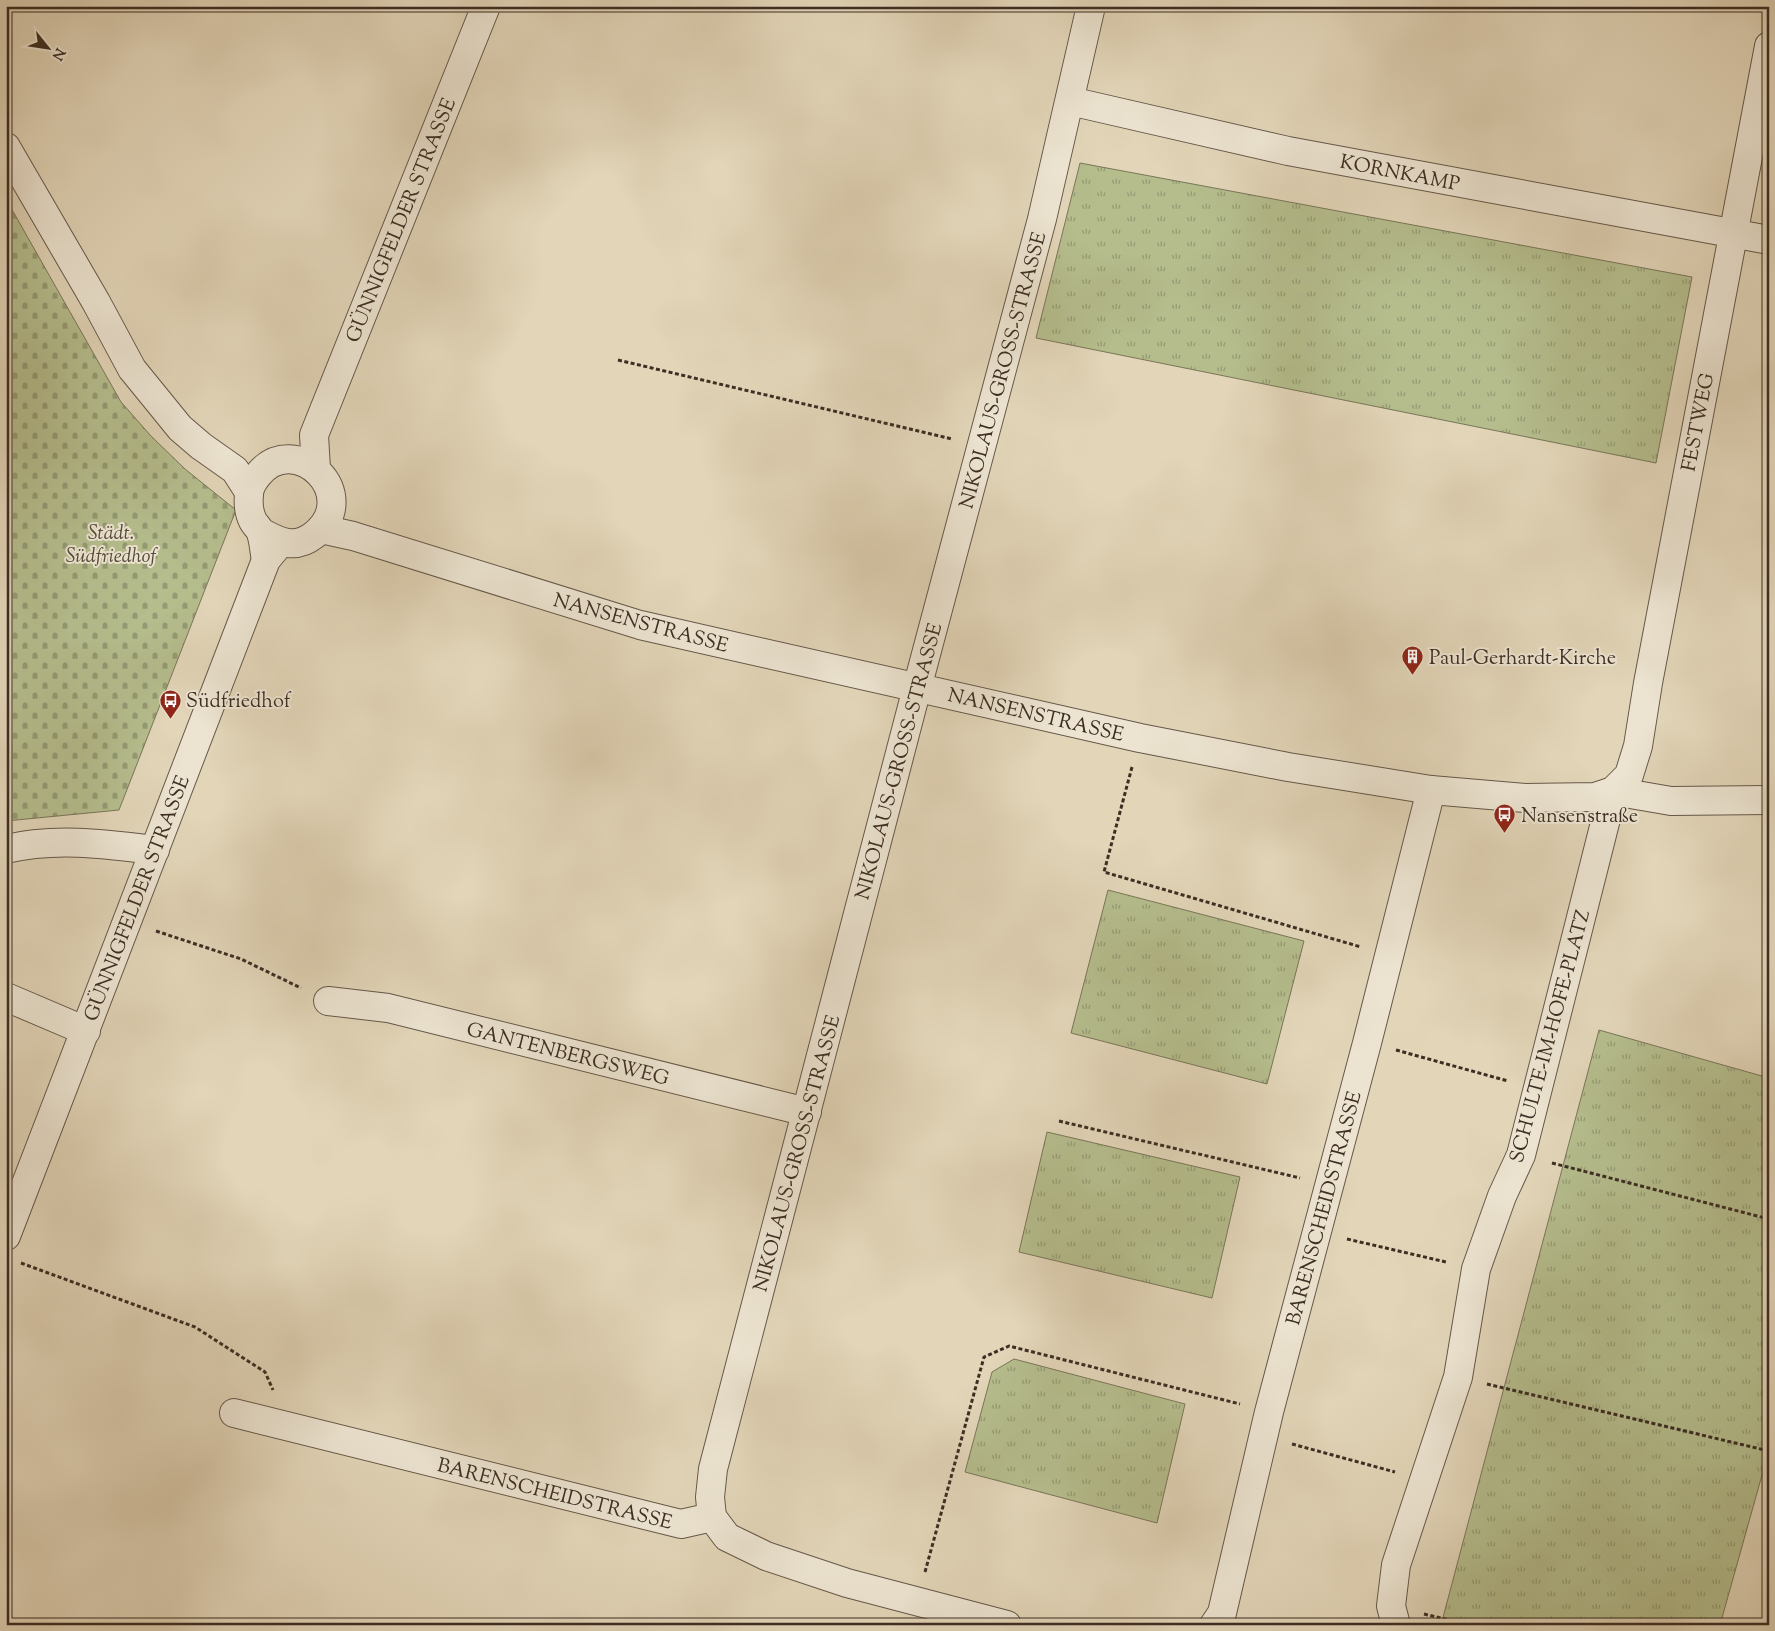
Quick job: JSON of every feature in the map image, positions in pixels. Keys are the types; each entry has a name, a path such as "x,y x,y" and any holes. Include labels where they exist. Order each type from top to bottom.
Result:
{"street":[{"name":"GÜNNIGFELDER STRASSE","path":"326,518 331,493 326,480 316,468 314,435 486,6"},
{"name":"NIKOLAUS-GROSS-STRASSE","path":"712,1517 710,1497 713,1469 916,688 1038,236 1091,6"},
{"name":"FESTWEG","path":"1612,791 1629,775 1638,746 1648,683 1769,46"},
{"name":"KORNKAMP","path":"1070,100 1288,151 1769,240"},
{"path":"6,147 96,302 132,369 180,428 201,446 248,477 248,507 252,520 269,545 296,543 309,539 326,518"},
{"name":"GÜNNIGFELDER STRASSE","path":"248,477 274,463 288,459 314,435"},
{"path":"288,459 303,461 316,468"},
{"name":"NANSENSTRASSE","path":"326,518 353,536 640,625 1140,738 1288,767 1431,790 1525,798 1595,797 1612,791"},
{"name":"GÜNNIGFELDER STRASSE","path":"6,1236 155,850 269,545"},
{"name":"BARENSCHEIDSTRASSE","path":"1214,1625 1222,1614 1266,1424 1367,1042 1431,790"},
{"path":"1612,791 1671,801 1769,800"},
{"name":"SCHULTE-IM-HOFE-PLATZ","path":"1394,1616 1396,1565 1458,1377 1476,1269 1502,1196 1521,1155 1612,791"},
{"path":"6,849 29,843 91,842 155,850"},
{"path":"6,997 86,1031"},
{"name":"GANTENBERGSWEG","path":"328,1001 388,1008 807,1112"},
{"name":"BARENSCHEIDSTRASSE","path":"234,1413 680,1524 712,1517"},
{"path":"712,1517 727,1536 766,1556 847,1583 1007,1625"}],"path":[{"path":"618,360 981,446"},
{"path":"1140,738 1104,872 1389,955"},
{"path":"127,922 241,959 328,1001"},
{"path":"1367,1042 1537,1089"},
{"path":"1059,1121 1328,1185"},
{"path":"1521,1155 1769,1219"},
{"path":"1316,1231 1476,1269"},
{"path":"15,1261 195,1327 265,1372 290,1426"},
{"path":"917,1601 984,1357 1009,1346 1266,1424 1424,1480"},
{"path":"1458,1377 1769,1452"},
{"path":"1394,1616 1470,1625"}],"green space":[{"path":"1080,163 1692,277 1656,463 1036,338"},
{"name":"Städt. Südfriedhof","path":"6,199 121,402 151,436 185,469 236,510 119,810 6,821"},
{"path":"1108,890 1304,941 1267,1084 1071,1033"},
{"path":"1599,1030 1769,1078 1769,1450 1720,1625 1441,1625"},
{"path":"1047,1132 1240,1177 1212,1298 1019,1252"},
{"path":"1014,1359 1185,1404 1157,1523 965,1472 992,1372"}],"place":[{"name":"Paul-Gerhardt-Kirche","path":"1413,676"},
{"name":"Südfriedhof","path":"170,719"},
{"name":"Nansenstraße","path":"1505,834"}]}
